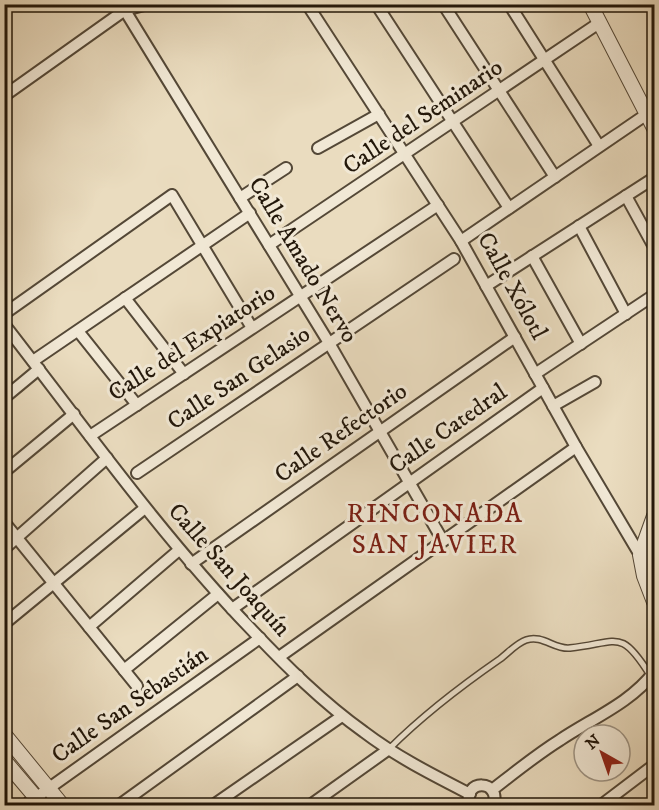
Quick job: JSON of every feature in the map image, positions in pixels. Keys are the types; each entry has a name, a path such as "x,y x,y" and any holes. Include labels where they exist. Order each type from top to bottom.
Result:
{"street":[{"path":"4,96 123,7 148,4"},
{"name":"Calle Xólotl","path":"308,4 461,241 576,447 640,555 644,576 654,602"},
{"path":"376,4 509,208"},
{"path":"443,4 555,177"},
{"path":"509,4 599,146"},
{"path":"590,4 654,128"},
{"name":"Calle Amado Nervo","path":"123,7 301,296 444,540"},
{"name":"Calle del Seminario","path":"269,245 600,23"},
{"path":"318,148 379,114"},
{"path":"461,241 647,114"},
{"path":"240,198 286,168"},
{"path":"486,286 654,178"},
{"path":"4,314 172,195 252,328"},
{"path":"626,196 654,247"},
{"name":"Calle del Expiatorio","path":"90,436 438,205"},
{"path":"4,398 36,365 78,331 250,213"},
{"path":"579,226 626,314"},
{"path":"532,256 580,344"},
{"name":"Calle San Gelasio","path":"137,473 454,258"},
{"path":"535,374 654,295"},
{"path":"125,298 184,374"},
{"name":"Calle San Joaquín","path":"5,325 191,564 260,639 342,716 469,802"},
{"path":"78,331 137,405"},
{"name":"Calle Refectorio","path":"191,564 514,336"},
{"path":"553,406 595,382"},
{"name":"Calle Catedral","path":"232,609 543,388"},
{"path":"4,472 74,414"},
{"path":"279,657 576,447"},
{"path":"4,549 107,458"},
{"path":"4,624 146,508"},
{"path":"640,555 654,516"},
{"path":"4,522 137,686"},
{"path":"89,627 179,549"},
{"path":"124,670 218,594"},
{"name":"Calle San Sebastián","path":"24,806 39,801 49,788 260,639"},
{"path":"469,802 473,788 482,785 495,800 558,741 628,698 653,674"},
{"path":"118,806 298,676"},
{"path":"212,806 342,716"},
{"path":"4,734 63,806"},
{"path":"309,806 388,749"},
{"path":"600,806 654,765"},
{"path":"7,767 39,801"}],"lane":[{"path":"388,749 414,724 526,640 540,639 567,649 610,640 628,645 653,674"}],"district":[{"name":"RINCONADA SAN JAVIER","path":"435,530"}]}
